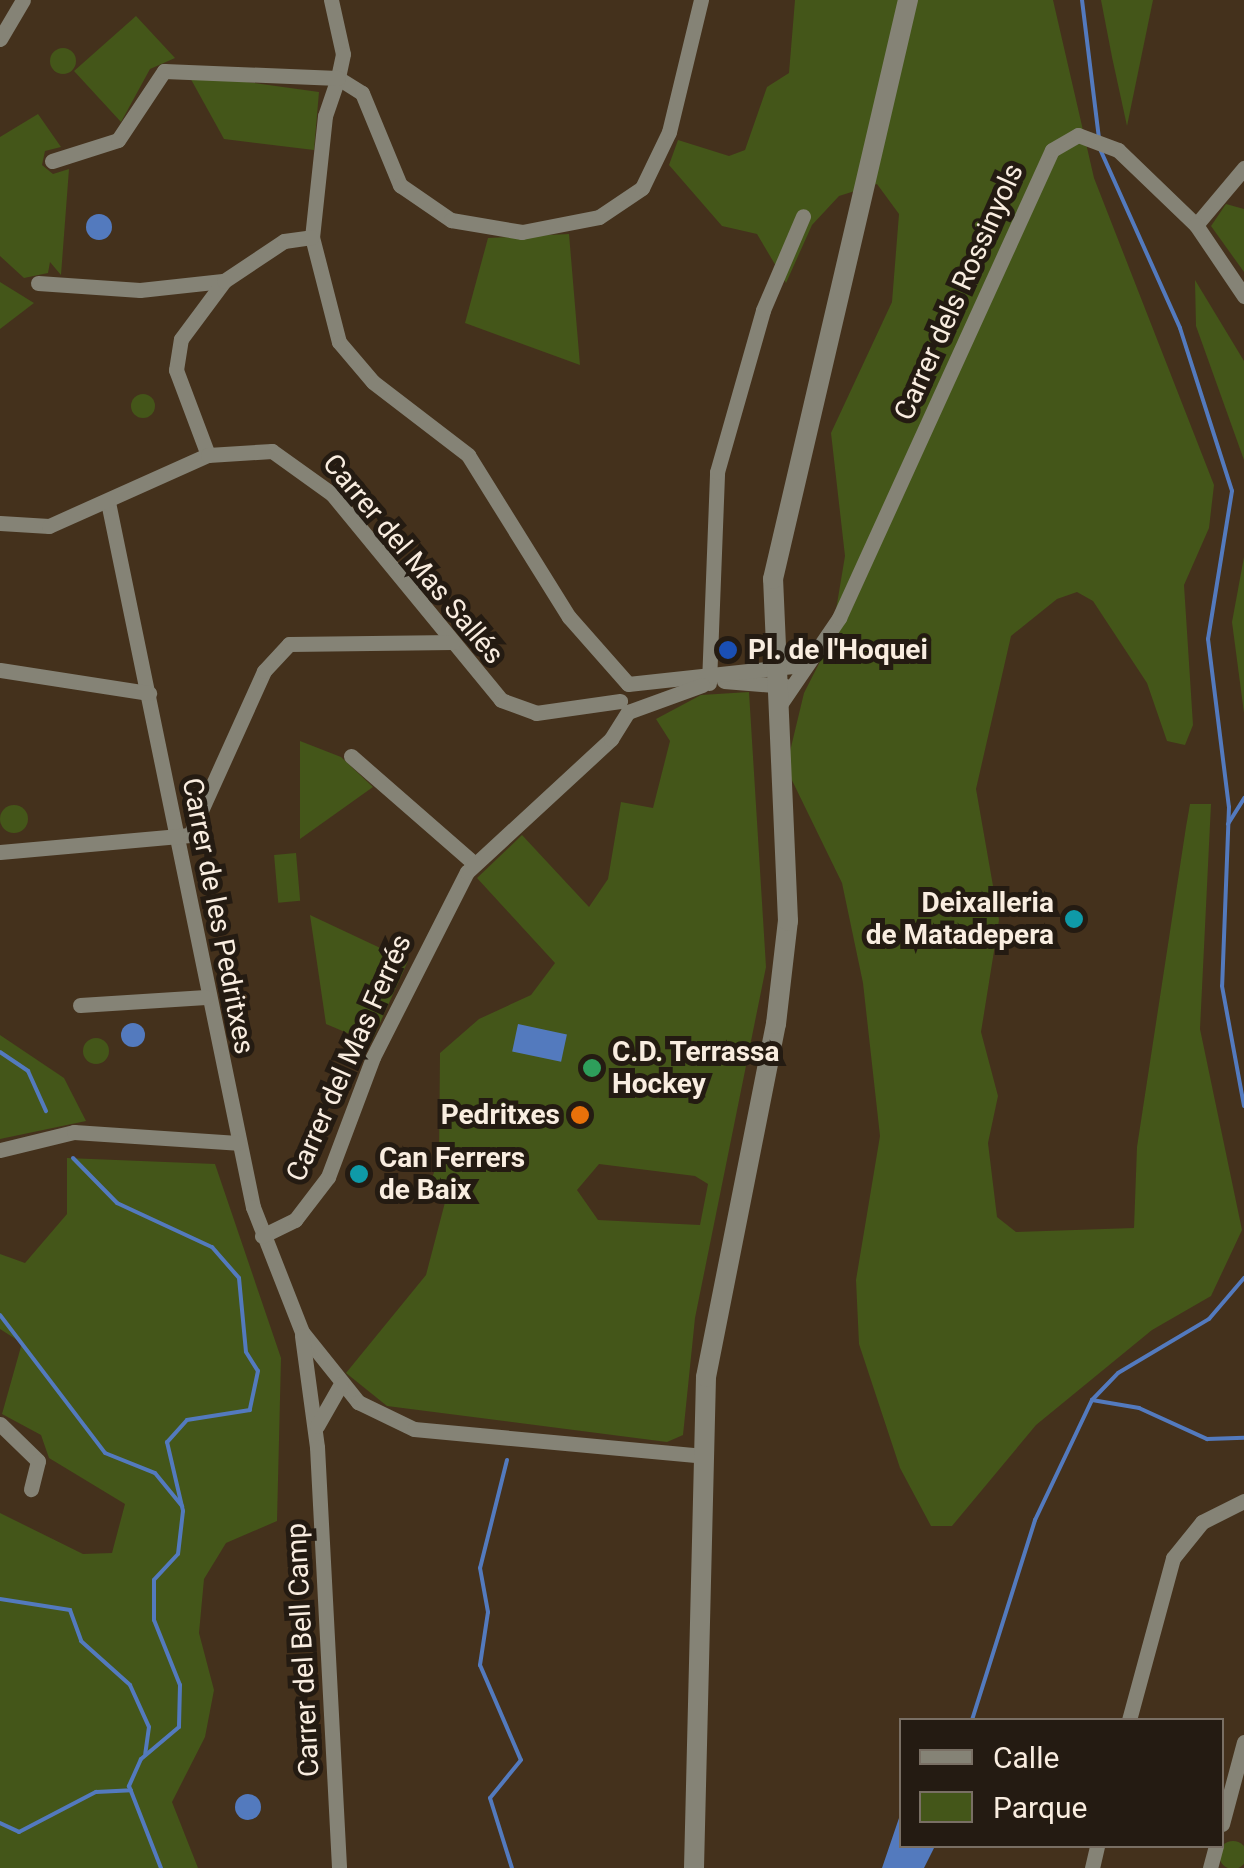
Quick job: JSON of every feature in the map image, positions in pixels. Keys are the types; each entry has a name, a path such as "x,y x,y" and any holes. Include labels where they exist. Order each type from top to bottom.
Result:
{"street":[{"path":"0,39 23,0"},
{"path":"331,0 344,54 324,116 312,237 339,342 373,382 468,455 569,618 635,684 648,707"},
{"path":"52,160 118,140 164,70 338,78 362,93 387,166 412,200 473,228 563,228 614,210 642,188 669,132 701,0"},
{"path":"694,1868 710,1349 784,973 772,639 780,537 908,0"},
{"name":"Carrer dels Rossinyols","path":"776,718 802,670 825,644 1052,150 1078,135 1099,138 1196,225 1244,296"},
{"path":"1196,225 1244,168"},
{"path":"709,679 716,472 763,310 803,216"},
{"path":"208,455 176,360 224,280 284,241 312,237"},
{"path":"38,283 140,290 224,280"},
{"name":"Carrer del Mas Sallés","path":"0,524 49,526 208,455 258,448 291,457 453,642 517,708 562,713 648,707 709,679"},
{"name":"Carrer de les Pedritxes","path":"108,502 238,1143 262,1236 302,1332 340,1384 414,1429 704,1456"},
{"path":"0,852 177,839 202,823 275,653 310,637 453,642"},
{"path":"635,684 773,678 802,670 772,639"},
{"path":"0,670 148,692"},
{"name":"Carrer del Mas Ferrés","path":"262,1236 294,1220 322,1187 420,955 475,864 611,740 635,684"},
{"path":"351,756 475,864"},
{"path":"80,1005 206,997"},
{"path":"0,1150 74,1132 238,1143"},
{"name":"Carrer de les Pedritxes","path":"302,1332 316,1430"},
{"path":"316,1430 340,1384"},
{"path":"0,1424 38,1462 31,1489"},
{"name":"Carrer del Bell Camp","path":"316,1430 339,1868"},
{"path":"1130,1718 1173,1558 1202,1522 1244,1500"},
{"path":"1224,1817 1244,1742"}],"green space":[{"path":"795,0 1053,0 1094,178 1214,485 1209,528 1184,585 1193,725 1185,745 1167,741 1147,683 1093,601 1077,592 1057,599 1011,636 976,789 999,920 981,1032 998,1096 988,1143 997,1217 1016,1232 1134,1228 1137,1147 1190,804 1211,804 1200,1029 1242,1230 1211,1296 1152,1330 1036,1425 952,1526 931,1526 900,1468 859,1344 856,1280 880,1136 863,983 842,883 786,768 804,693 831,640 845,556 831,433 892,302 899,214 877,184 839,196 812,225 786,283 757,234 722,226 669,165 678,140 729,156 745,150 767,87 789,73"},
{"path":"1101,0 1153,0 1127,126 1112,57"},
{"path":"136,16 175,58 150,69 121,122 74,71"},
{"path":"63,48 72,52 76,61 72,70 63,74 54,70 50,61 54,52"},
{"path":"188,74 319,92 314,150 224,139"},
{"path":"38,114 61,147 45,151 42,165 53,174 69,169 61,275 50,262 48,273 24,278 0,256 0,137"},
{"path":"1226,204 1244,209 1244,272 1211,226"},
{"path":"569,234 580,365 465,323 488,238"},
{"path":"1195,280 1244,361 1244,460 1196,326"},
{"path":"0,282 34,303 0,329"},
{"path":"138,394 148,394 155,406 148,418 138,418 131,411 131,401"},
{"path":"1244,557 1244,713 1232,622"},
{"name":"C.D. Terrassa Hockey","path":"749,692 766,967 695,1318 683,1435 667,1442 387,1406 346,1373 426,1275 449,1187 431,1181 439,1158 440,1053 479,1019 531,995 555,963 477,878 522,835 589,907 608,879 621,802 653,808 670,741 656,719 701,695","holes":["599,1164 695,1176 708,1184 700,1225 598,1220 577,1190"]},
{"path":"300,741 341,757 373,787 300,839"},
{"path":"14,805 24,809 28,819 24,829 14,833 4,829 0,819 4,809"},
{"path":"296,853 300,901 278,903 274,855"},
{"path":"310,915 408,961 371,1043 326,1024"},
{"path":"0,1035 64,1078 86,1121 0,1139"},
{"path":"96,1038 105,1042 109,1051 105,1060 96,1064 87,1060 83,1051 87,1042"},
{"path":"67,1158 215,1164 281,1358 277,1521 226,1543 204,1579 199,1633 214,1690 205,1737 172,1802 198,1868 0,1868 0,1513 83,1554 112,1553 125,1504 49,1458 41,1435 2,1414 22,1343 0,1329 0,1254 25,1263 67,1214"},
{"path":"1233,1841 1243,1845 1243,1865 1233,1869 1223,1865 1219,1855 1224,1844"}],"water":[{"path":"99,214 108,218 112,227 108,236 99,240 90,236 86,227 90,218"},
{"path":"133,1023 145,1035 133,1047 121,1035"},
{"path":"518,1024 567,1034 561,1062 512,1051"},
{"path":"248,1794 257,1798 261,1807 257,1816 248,1820 239,1816 235,1807 239,1798"},
{"path":"899,1818 899,1848 934,1848 924,1868 882,1868"}],"waterway":[{"path":"1082,0 1099,139"},
{"path":"1100,149 1180,328 1232,491 1208,639 1229,807 1222,986 1244,1106"},
{"path":"1228,824 1244,798"},
{"path":"0,1052 28,1071 46,1111"},
{"path":"73,1158 117,1203 212,1247 239,1278 246,1352 258,1371 250,1410 187,1420 167,1442 183,1511 178,1554 154,1580 154,1620 180,1685 179,1727 141,1759 129,1786 161,1868"},
{"path":"973,1718 1035,1520 1092,1400 1118,1373 1209,1319 1244,1278"},
{"path":"0,1315 105,1453 155,1473 182,1506"},
{"path":"1092,1400 1139,1408 1207,1439 1244,1438"},
{"path":"507,1460 480,1568 488,1612 480,1665 521,1760 490,1798 512,1868"},
{"path":"0,1599 70,1610 81,1641 130,1685 149,1727 145,1754"},
{"path":"0,1823 19,1832 96,1792 131,1790"}],"place":[{"name":"Pl. de l'Hoquei","path":"728,650"},
{"name":"Deixalleria de Matadepera","path":"1074,919"},
{"name":"C.D. Terrassa Hockey","path":"592,1068"},
{"name":"Pedritxes","path":"580,1115"},
{"name":"Can Ferrers de Baix","path":"359,1174"}]}
